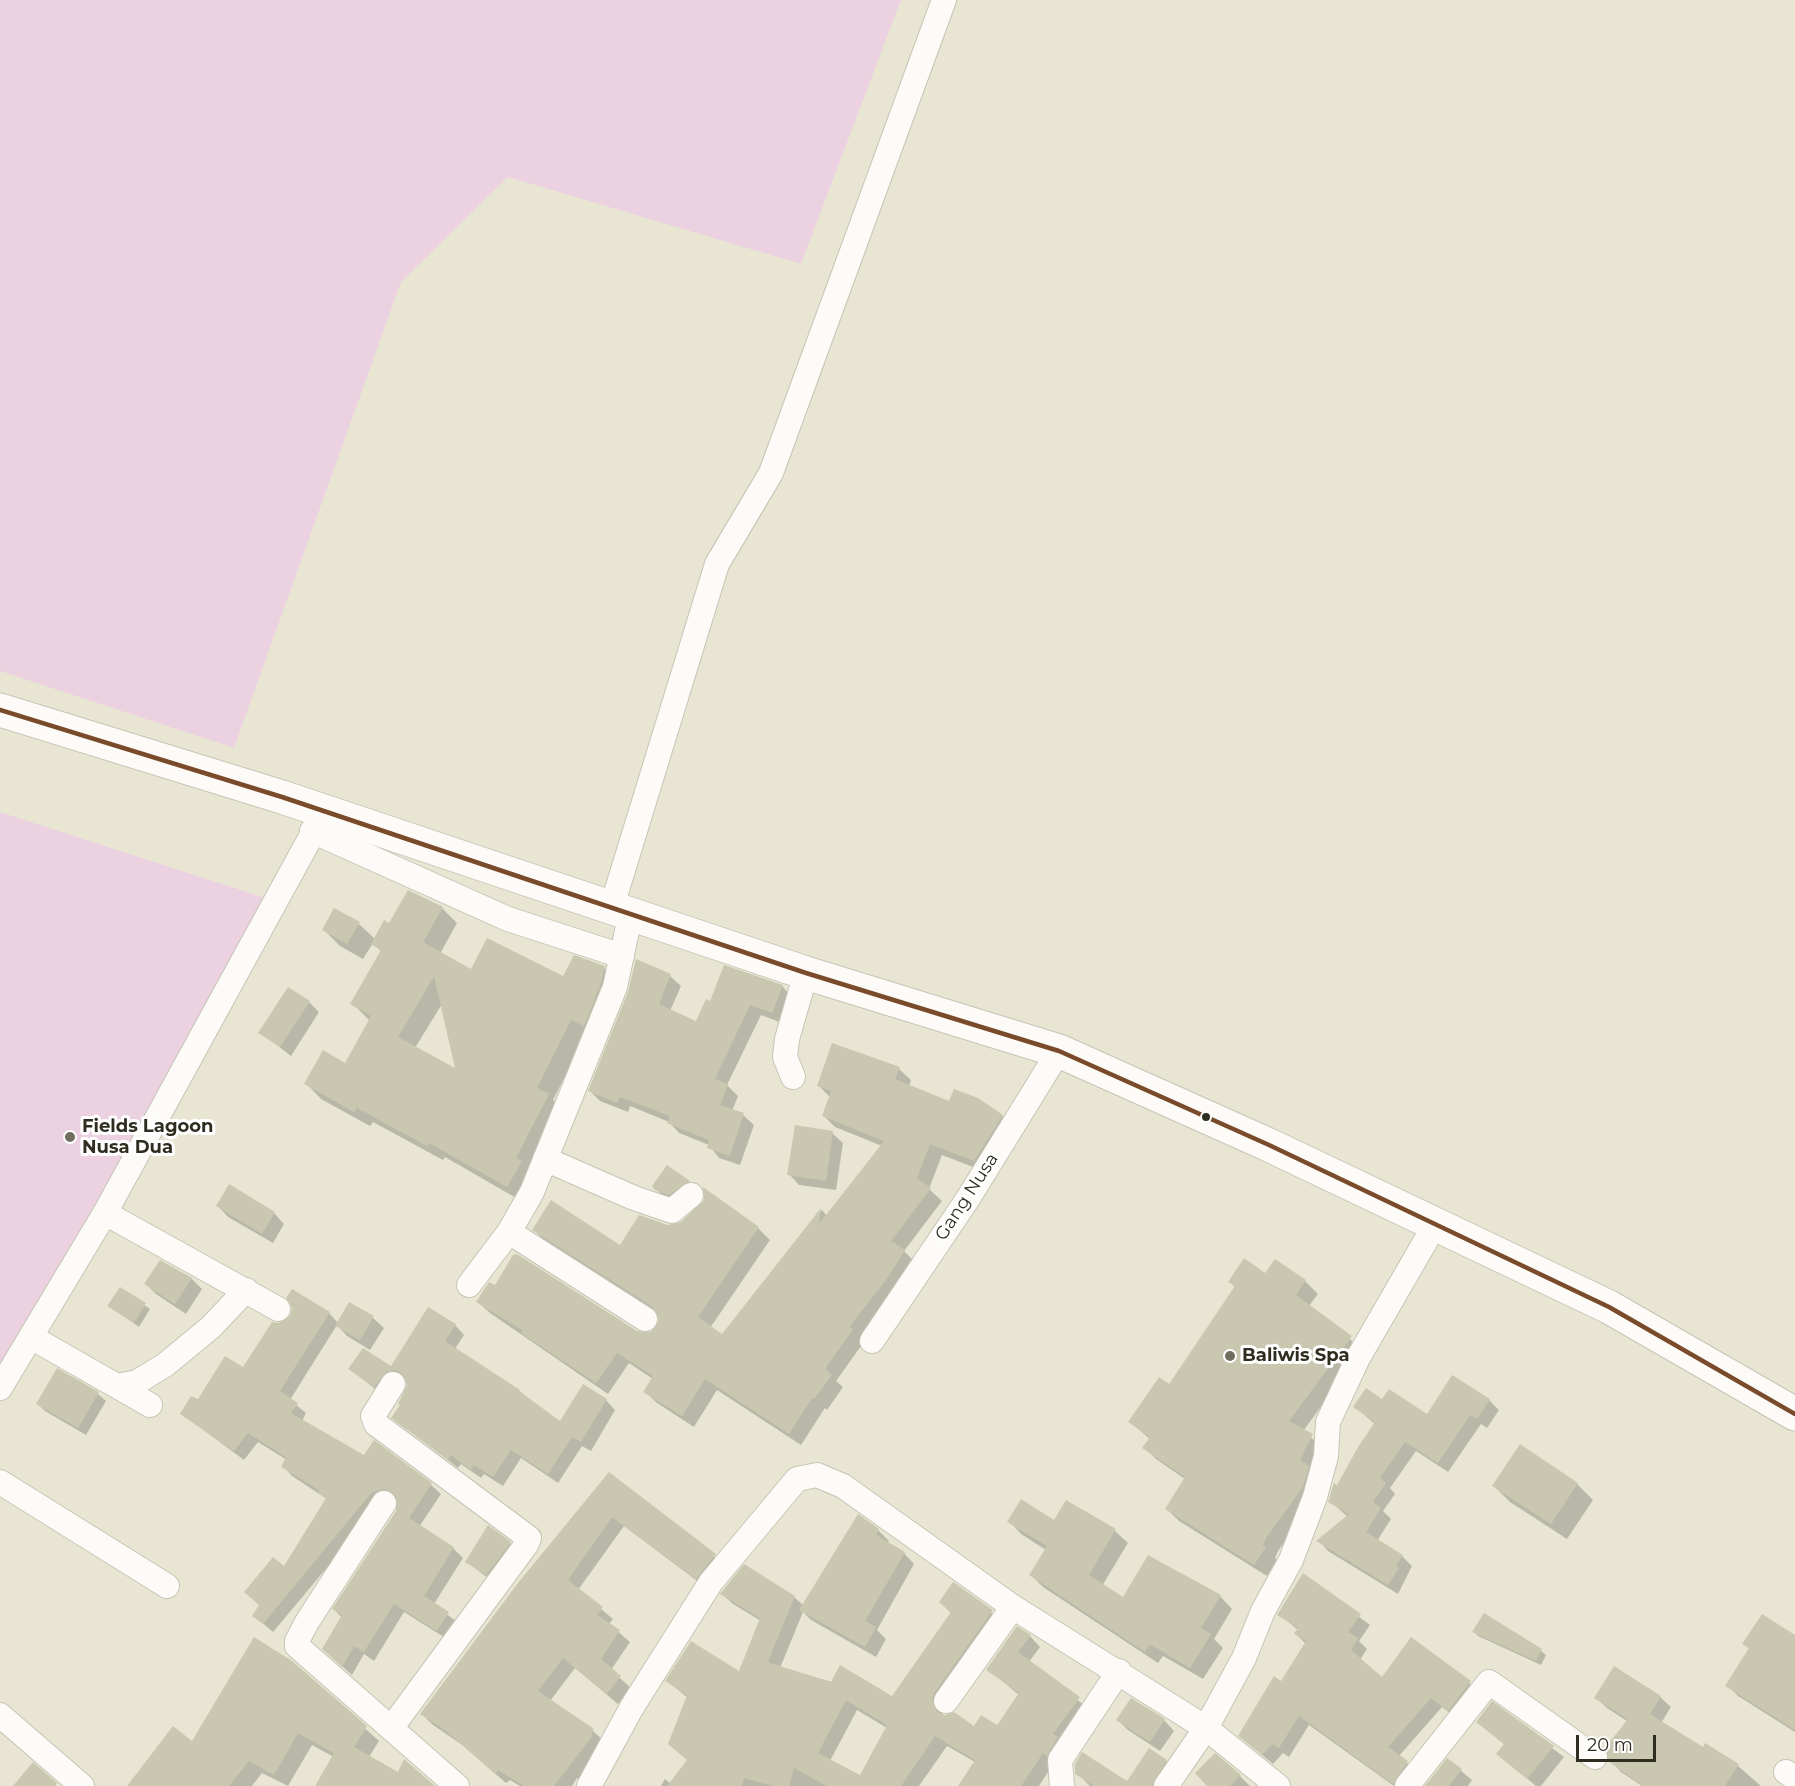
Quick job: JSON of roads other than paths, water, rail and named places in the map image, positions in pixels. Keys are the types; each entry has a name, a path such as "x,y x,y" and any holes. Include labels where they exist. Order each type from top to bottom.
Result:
{"main road":[{"path":"0,710 319,821 622,909 806,973 1059,1051 1436,1223 1610,1307 1795,1414"}],"street":[{"path":"469,1285 509,1232 532,1192 615,987 622,956 622,909 717,564 771,474 944,0"},
{"path":"0,1388 105,1213 319,821 508,919 622,956"},
{"path":"793,1077 785,1058 787,1039 806,973"},
{"name":"Gang Nusa","path":"872,1341 969,1197 1059,1051"},
{"path":"545,1159 634,1198 672,1211 691,1196"},
{"path":"105,1213 278,1309"},
{"path":"1166,1786 1206,1728 1244,1658 1263,1611 1291,1560 1315,1497 1326,1456 1328,1422 1358,1358 1436,1223"},
{"path":"509,1232 645,1319"},
{"path":"117,1386 137,1382 165,1365 211,1327 246,1290"},
{"path":"31,1337 150,1405"},
{"path":"392,1727 529,1538 376,1424 373,1416 393,1384"},
{"path":"589,1786 632,1707 711,1582 797,1479 817,1475 843,1486 1013,1607 1119,1671 1206,1728 1278,1786"},
{"path":"0,1482 167,1586"},
{"path":"384,1503 312,1614 297,1644 299,1650 392,1727 457,1786"},
{"path":"946,1701 1013,1607"},
{"path":"1062,1786 1060,1760 1119,1671"},
{"path":"1407,1786 1489,1682 1595,1757"},
{"path":"0,1715 82,1786"}],"place":[{"name":"Fields Lagoon Nusa Dua","path":"70,1137"},
{"name":"Baliwis Spa","path":"1230,1356"}]}
